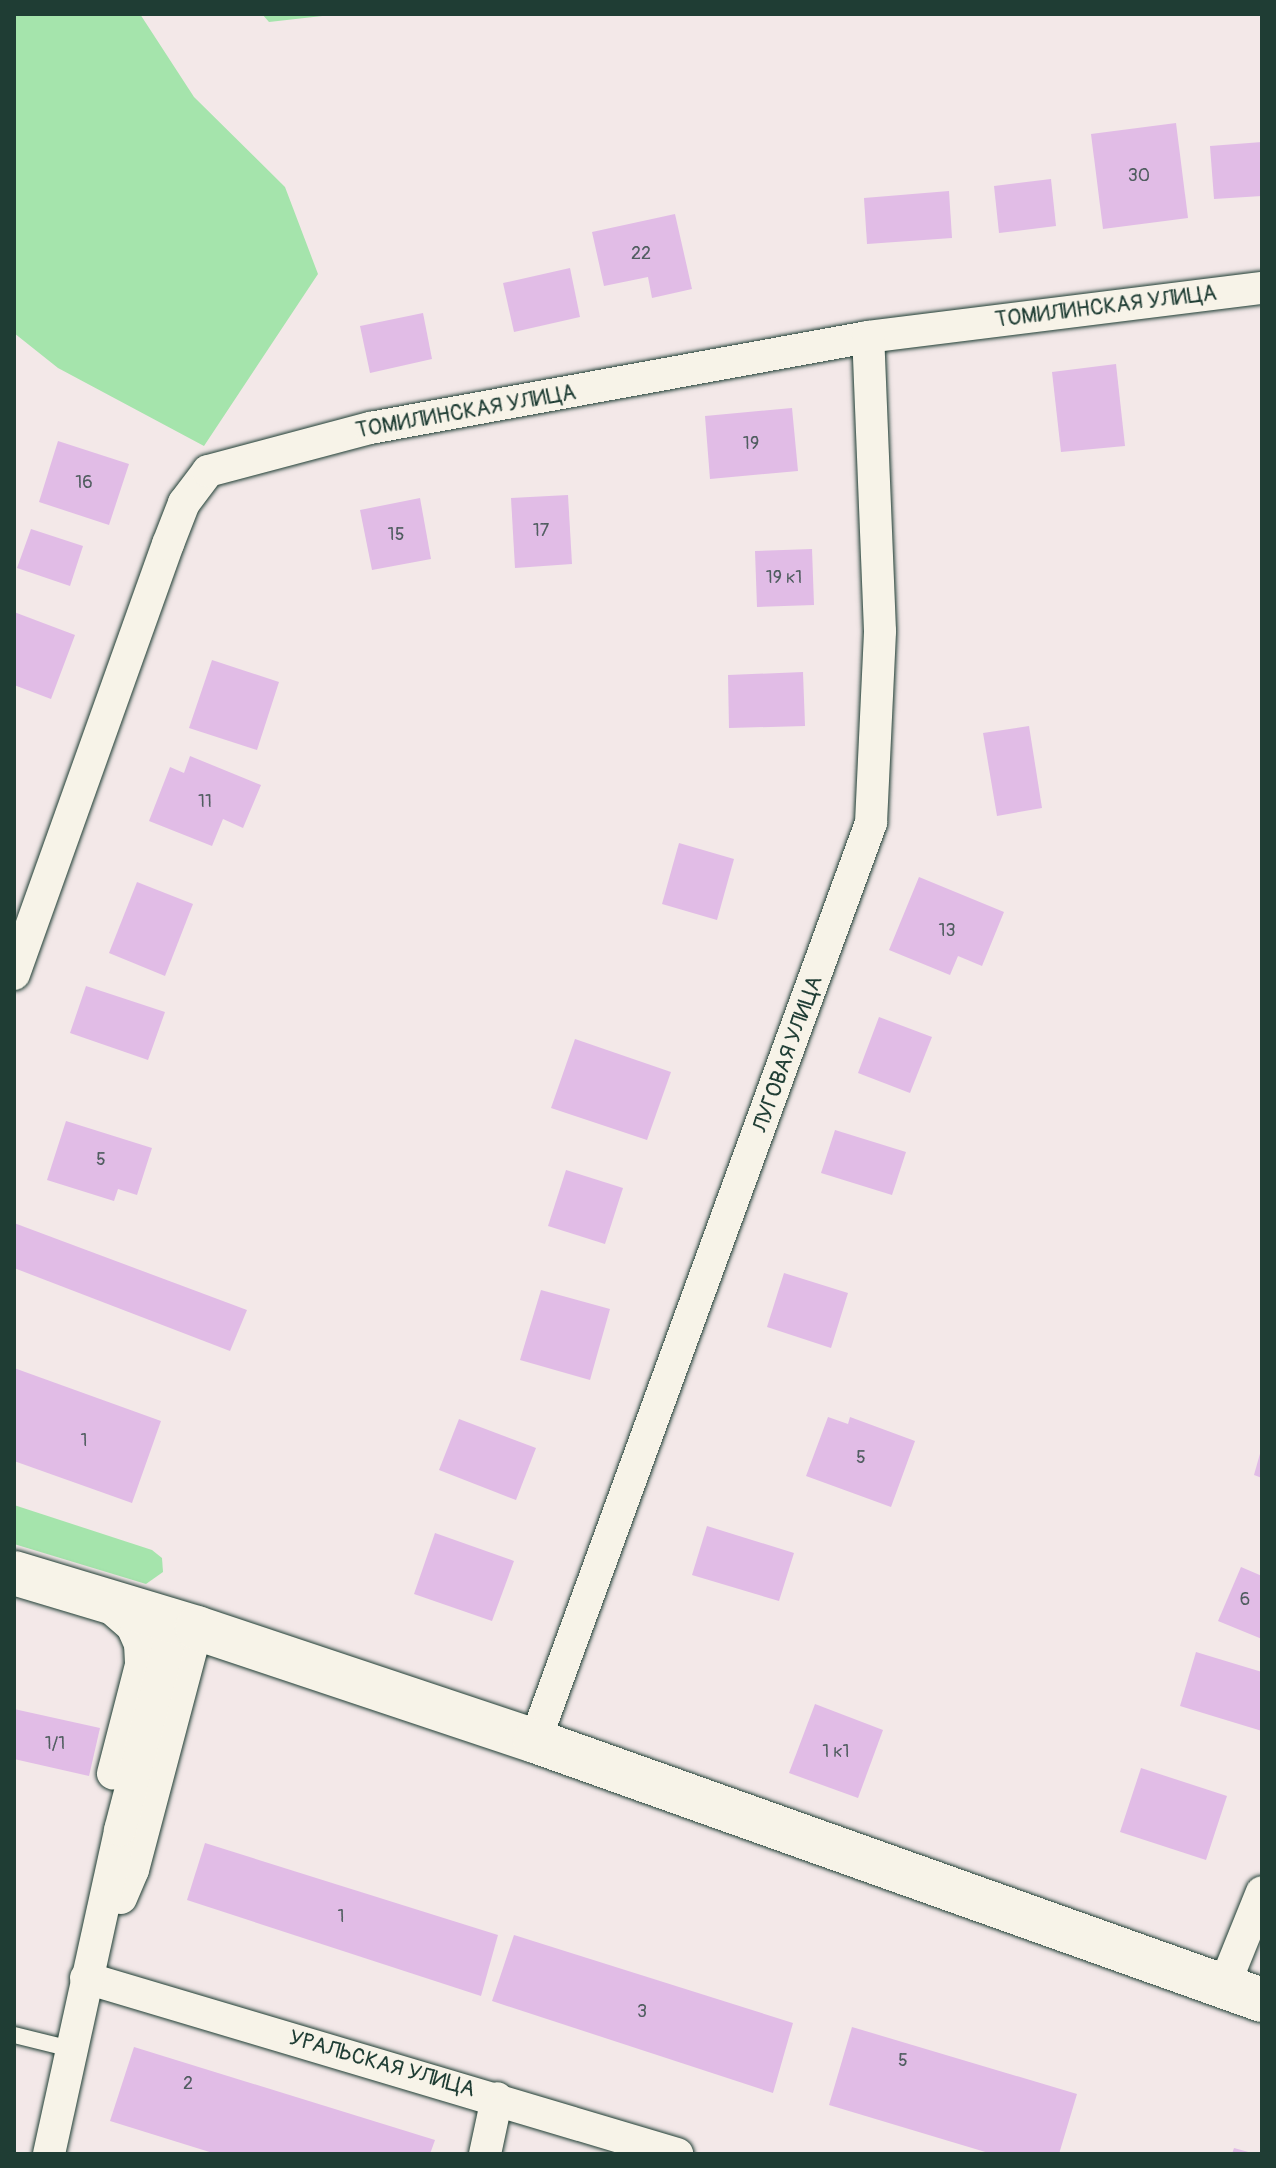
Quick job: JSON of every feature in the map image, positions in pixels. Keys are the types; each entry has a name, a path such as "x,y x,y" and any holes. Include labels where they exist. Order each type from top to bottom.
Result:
{"street":[{"name":"ТОМИЛИНСКАЯ УЛИЦА","path":"14,974 179,517 208,471 370,428 868,337 1262,288"},
{"name":"ЛУГОВАЯ УЛИЦА","path":"535,1741 871,823 880,631 868,337"},
{"path":"14,1573 186,1624 535,1741 1243,1993 1262,1892"},
{"path":"86,1978 92,1859 141,1665 140,1644 132,1626 99,1598"},
{"path":"49,2154 86,1978 186,1624"},
{"name":"УРАЛЬСКАЯ УЛИЦА","path":"86,1978 677,2154"},
{"path":"485,2154 497,2098"}],"lane":[{"path":"14,2035 71,2049"}],"green space":[{"path":"14,14 140,14 194,97 285,187 318,274 204,446 58,368 14,333"},
{"path":"262,14 340,14 269,22"},
{"path":"14,1505 152,1550 162,1558 163,1572 146,1584 14,1544"}],"building":[{"path":"1176,123 1188,218 1103,229 1091,134"},
{"path":"1262,142 1262,196 1214,199 1210,146"},
{"path":"1051,179 1056,226 999,233 994,186"},
{"path":"949,191 952,238 867,244 864,198"},
{"path":"675,214 692,289 652,298 648,277 604,286 592,232"},
{"path":"570,268 580,317 514,332 503,283"},
{"path":"423,313 432,359 370,373 360,326"},
{"path":"1116,364 1125,446 1061,452 1052,372"},
{"path":"792,408 798,471 710,479 705,416"},
{"path":"58,441 129,464 109,525 39,502"},
{"path":"568,495 572,564 515,568 511,498"},
{"path":"420,498 431,559 372,570 360,510"},
{"path":"31,529 83,546 70,586 17,568"},
{"path":"812,549 814,605 757,607 755,551"},
{"path":"14,612 75,635 51,699 14,685"},
{"path":"212,660 279,682 257,750 189,728"},
{"path":"803,672 805,726 729,728 728,675"},
{"path":"1029,726 1042,808 997,816 983,733"},
{"path":"190,756 261,785 243,828 223,819 212,846 149,821 170,767 184,773"},
{"path":"679,843 734,859 717,920 662,904"},
{"path":"919,877 1004,912 982,966 958,956 950,975 889,950"},
{"path":"137,882 193,904 165,976 109,953"},
{"path":"86,986 165,1012 148,1060 70,1033"},
{"path":"879,1017 932,1037 910,1093 858,1073"},
{"path":"575,1039 671,1072 647,1140 551,1108"},
{"path":"66,1121 152,1148 137,1195 118,1189 114,1201 47,1180"},
{"path":"835,1130 906,1152 892,1195 821,1173"},
{"path":"566,1170 623,1188 605,1244 548,1226"},
{"path":"14,1223 247,1310 230,1351 14,1268"},
{"path":"784,1273 848,1293 831,1348 767,1327"},
{"path":"541,1290 610,1309 590,1380 520,1360"},
{"path":"14,1368 161,1421 132,1503 14,1461"},
{"path":"828,1417 848,1424 850,1417 915,1441 891,1507 806,1476"},
{"path":"459,1419 536,1448 516,1500 439,1470"},
{"path":"1262,1450 1262,1478 1254,1475"},
{"path":"707,1526 794,1553 779,1601 692,1575"},
{"path":"435,1533 514,1561 492,1621 414,1594"},
{"path":"1241,1567 1262,1576 1262,1639 1218,1621"},
{"path":"1196,1652 1262,1672 1262,1731 1180,1706"},
{"path":"815,1704 883,1730 858,1798 789,1773"},
{"path":"14,1709 100,1728 89,1776 14,1759"},
{"path":"1141,1768 1227,1796 1206,1860 1120,1832"},
{"path":"205,1843 498,1935 481,1996 187,1900"},
{"path":"514,1935 793,2023 773,2093 492,2001"},
{"path":"852,2027 1077,2094 1059,2154 992,2154 829,2105"},
{"path":"134,2047 435,2140 430,2154 216,2154 110,2121"},
{"path":"1234,2148 1252,2153 1252,2154 1232,2154"}]}
